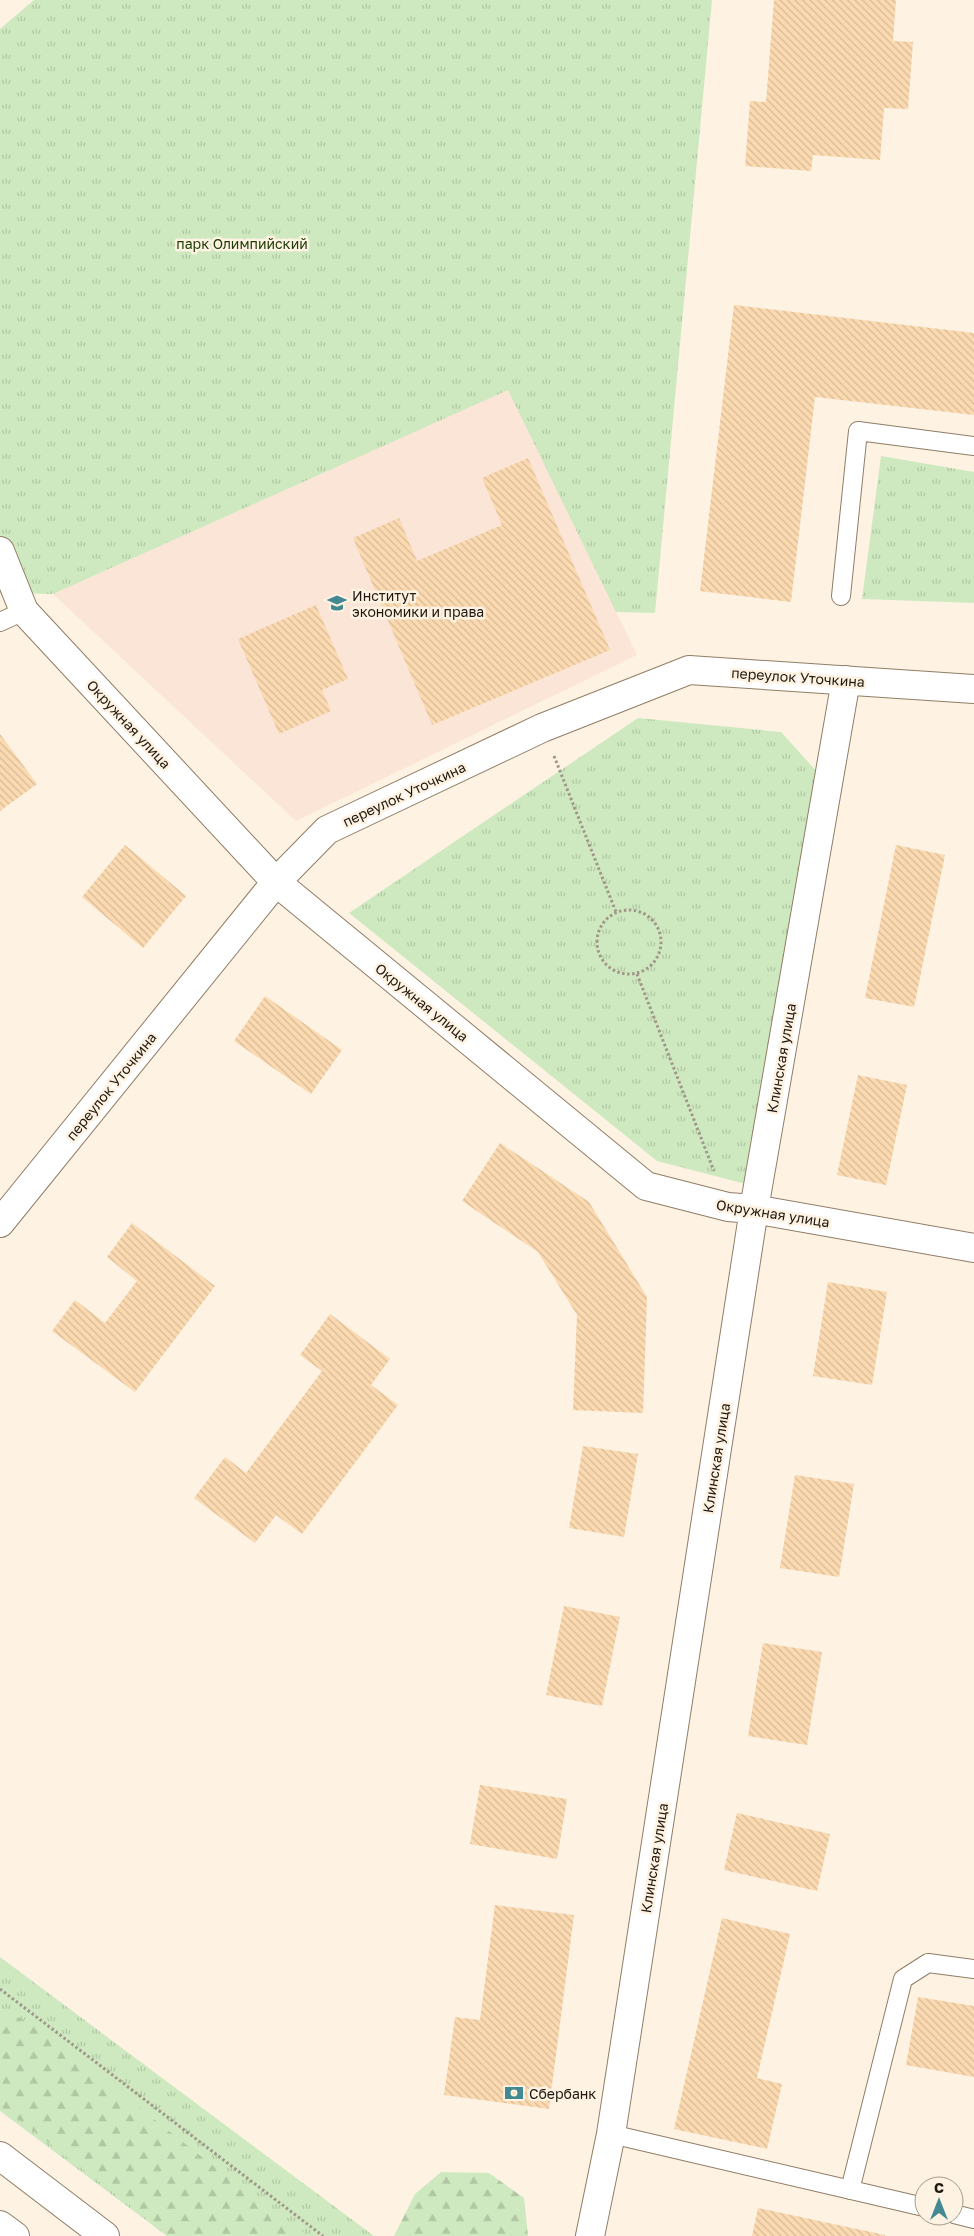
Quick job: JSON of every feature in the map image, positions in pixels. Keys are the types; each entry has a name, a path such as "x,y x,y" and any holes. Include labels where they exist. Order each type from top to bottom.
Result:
{"street":[{"name":"Окружная улица","path":"0,551 12,616 276,882 646,1186 728,1207 754,1208 974,1248"},
{"name":"переулок Уточкина","path":"0,1223 276,882 327,830 542,728 689,670 974,688"},
{"name":"Клинская улица","path":"590,2236 611,2134 754,1208 846,680"},
{"path":"0,2156 105,2236"},
{"path":"0,2225 15,2236"}],"lane":[{"path":"840,596 858,431 974,446"},
{"path":"850,2190 902,1979 928,1963 974,1969"},
{"path":"611,2134 914,2205"}],"path":[{"path":"542,728 616,912"},
{"path":"626,910 642,913 654,922 659,932 661,942 659,953 647,969 637,974 616,972 600,958 596,948 596,937 600,927 607,918 616,912 626,910"},
{"path":"637,974 728,1207"},
{"path":"0,1989 323,2236"}],"shaded area":[{"name":"Институт экономики и права","path":"509,389 637,655 296,821 53,594"}],"green space":[{"name":"парк Олимпийский","path":"34,0 712,0 655,613 616,612 508,390 53,594 0,593 0,29"},
{"path":"881,456 974,472 974,603 862,599"},
{"path":"638,718 781,732 837,794 769,1190 657,1161 349,913"},
{"path":"0,1957 374,2236 167,2236 0,2111"},
{"path":"0,2009 32,2023 245,2191 309,2236 170,2236 0,2105"},
{"path":"441,2172 489,2173 524,2198 528,2236 394,2236 415,2194"}],"building":[{"path":"774,0 896,0 893,41 913,42 908,109 884,108 880,160 813,155 811,171 745,166 750,101 766,102"},
{"path":"734,305 974,333 974,415 815,397 791,602 700,591"},
{"path":"528,458 610,650 432,725 353,538 399,518 417,561 502,525 482,478"},
{"path":"316,605 348,679 322,690 331,711 279,734 238,639"},
{"path":"0,734 37,784 0,811"},
{"path":"125,845 186,896 143,948 82,897"},
{"path":"896,845 945,855 914,1007 865,998"},
{"path":"265,996 342,1050 311,1094 234,1041"},
{"path":"858,1075 907,1085 886,1185 837,1175"},
{"path":"500,1143 589,1202 647,1297 643,1413 573,1410 577,1315 538,1252 462,1201"},
{"path":"132,1223 215,1286 135,1392 52,1331 75,1300 105,1323 137,1281 107,1257"},
{"path":"828,1282 887,1292 872,1385 813,1376"},
{"path":"330,1314 390,1359 371,1385 398,1405 302,1534 276,1515 255,1543 194,1498 225,1457 246,1473 322,1371 300,1355"},
{"path":"583,1446 638,1454 624,1537 569,1528"},
{"path":"795,1475 854,1484 839,1577 780,1568"},
{"path":"564,1606 620,1617 602,1706 546,1695"},
{"path":"763,1643 822,1652 807,1745 748,1736"},
{"path":"480,1785 567,1799 557,1859 470,1844"},
{"path":"737,1813 830,1834 817,1891 724,1870"},
{"path":"495,1905 574,1915 549,2109 444,2095 455,2017 480,2020"},
{"path":"722,1918 790,1934 757,2078 782,2084 767,2149 674,2129"},
{"path":"918,1997 974,2006 974,2077 906,2065"},
{"path":"758,2208 885,2235 885,2236 752,2236"}],"place":[{"name":"Институт экономики и права","path":"337,603"},
{"name":"Сбербанк","path":"514,2093"}]}
